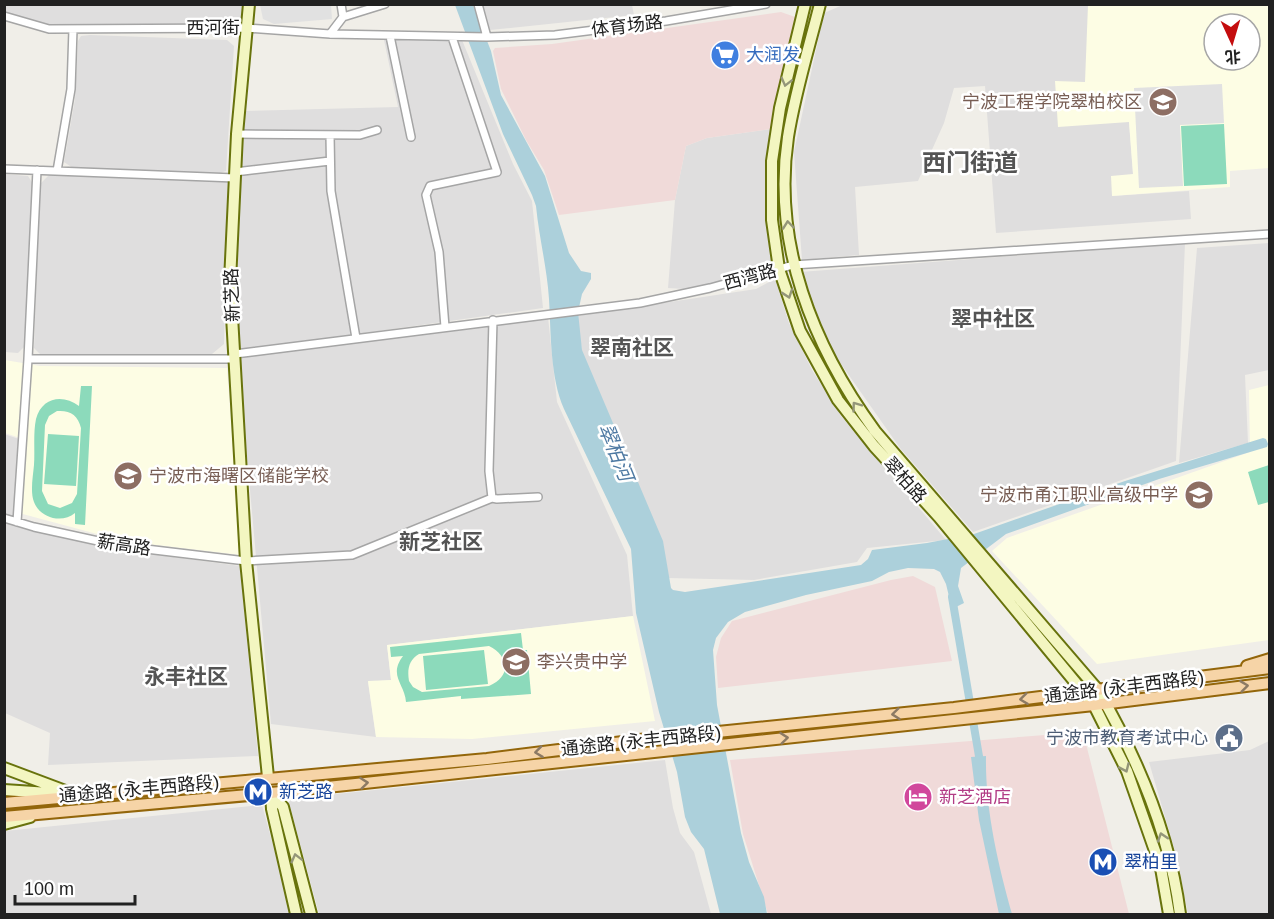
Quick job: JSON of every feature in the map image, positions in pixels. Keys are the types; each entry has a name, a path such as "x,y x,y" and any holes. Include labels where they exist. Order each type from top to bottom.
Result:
{"main road":[{"name":"新芝路","path":"249,4 237,134 230,281 246,561 268,777"},
{"name":"翠柏路","path":"805,4 780,108 772,161 772,220 779,269 800,331 838,400 874,446 943,516"},
{"name":"翠柏路","path":"820,4 788,138 785,186 787,227 793,265 816,331 849,396 875,431 1085,692 1100,704 1146,788 1174,874 1180,915"},
{"name":"翠柏路","path":"984,565 1098,690 1100,704 1127,771 1161,868 1169,915"},
{"path":"1219,675 1269,659"},
{"name":"通途路 (永丰西路段)","path":"9,816 271,793 726,744 955,713 994,703 1269,668"},
{"name":"通途路 (永丰西路段)","path":"8,802 487,759 724,732 955,713 998,714 1269,683"},
{"path":"4,768 76,795"},
{"path":"4,790 76,795"},
{"path":"271,793 272,809 296,915"},
{"path":"271,793 283,807 311,915"},
{"path":"4,824 41,814"}],"street":[{"path":"341,4 343,18"},
{"path":"330,34 343,18 385,4"},
{"path":"478,4 487,37"},
{"name":"体育场路","path":"452,37 555,35 766,4"},
{"name":"西河街","path":"4,16 49,29 246,28 330,34 452,37"},
{"path":"57,171 71,89 73,29"},
{"path":"390,36 411,137"},
{"path":"445,327 439,252 426,195 430,186 497,172 452,37"},
{"path":"237,134 360,135 377,130"},
{"path":"330,135 332,203 356,338"},
{"path":"4,169 235,175 330,161"},
{"path":"17,522 37,170"},
{"name":"西湾路","path":"28,358 235,357 493,320 582,312 678,295 793,265 1269,234"},
{"path":"493,320 489,471 492,498 538,497"},
{"name":"薪高路","path":"4,518 121,546 246,561 352,555 492,498"}],"shaded area":[{"path":"845,4 1088,5 1129,122 1133,174 1112,196 1189,191 1191,219 996,233 985,86 954,88 944,123 918,181 855,187 859,255 802,260 794,152 824,13"},
{"path":"4,5 244,5 241,24 50,25 5,12"},
{"path":"260,5 331,5 332,19 274,24 263,19"},
{"path":"481,5 632,5 634,15 490,30"},
{"name":"宁波工程学院翠柏校区","path":"1088,5 1269,5 1269,168 1230,171 1230,187 1112,196 1111,176 1133,174 1129,122 1058,127 1055,81 1085,82"},
{"path":"781,12 795,17 797,25 771,129 707,138 686,146 675,200 559,215 544,170 526,140 501,89 493,51 495,48 552,44"},
{"path":"81,36 227,40 234,46 226,171 211,176 73,168 64,162 75,99 78,41"},
{"path":"384,40 462,40 513,164 532,201 543,308 236,351 232,281 242,111 398,107"},
{"path":"1222,84 1224,123 1180,125 1183,186 1139,188 1134,88"},
{"path":"771,129 765,174 767,224 772,264 742,277 684,289 668,288 675,200 686,146 707,138"},
{"path":"4,174 28,176 35,187 26,345 18,353 5,352"},
{"path":"49,175 228,180 224,344 212,354 40,354 34,348 40,184"},
{"path":"1185,243 1176,461 973,532 900,448 834,354 800,272"},
{"path":"1269,243 1269,370 1245,375 1248,443 1179,463 1197,248"},
{"name":"翠南社区","path":"775,279 789,323 812,370 841,416 946,540 867,548 857,562 754,580 668,578 586,378 577,316 756,289"},
{"path":"548,317 557,402 627,555 633,616 387,645 391,680 368,682 376,737 271,724 238,356"},
{"name":"宁波市海曙区储能学校","path":"5,360 40,366 227,368 241,555 123,541 19,513 23,439 5,433"},
{"name":"宁波市甬江职业高级中学","path":"1269,385 1269,640 1097,664 992,551 1007,538 1250,452 1249,390"},
{"path":"4,434 19,439 15,519 5,516"},
{"path":"4,523 121,550 240,566 258,756 48,765 50,733 5,713"},
{"path":"913,576 935,587 952,661 718,688 716,657 721,638 732,621"},
{"name":"李兴贵中学","path":"633,616 655,721 472,739 376,737 368,681 391,680 387,645"},
{"name":"新芝酒店","path":"1083,732 1129,914 768,914 743,834 730,760"},
{"path":"1269,741 1269,914 1188,914 1177,858 1149,762 1250,750"},
{"path":"665,760 673,808 680,833 694,852 711,914 319,914 288,799"},
{"path":"262,805 292,914 5,914 5,831"}],"green space":[{"path":"1224,124 1227,184 1184,186 1181,126"},
{"path":"81,386 92,386 85,525 75,524 75,513 58,519 46,515 37,508 32,494 35,430 39,412 48,402 60,399 79,406","holes":["62,411 76,417 81,428 77,494 72,503 60,508 48,504 42,491 45,425 49,416"]},
{"path":"48,434 79,436 76,486 44,484"},
{"path":"1269,465 1269,502 1258,505 1248,472"},
{"path":"521,633 523,650 527,650 531,694 461,699 461,696 406,702 397,675 397,669 403,656 391,657 390,647","holes":["489,646 496,650 504,660 504,672 502,677 489,686 422,692 413,687 409,681 410,665 419,654"]},
{"path":"484,650 488,684 426,690 423,656"}],"water":[{"name":"翠柏河","path":"455,5 473,5 491,51 501,95 545,176 569,253 581,271 591,273 591,279 582,294 578,312 582,350 663,541 673,590 685,592 861,565 868,559 872,550 974,534 1125,481 1263,438 1268,444 1267,447 1159,479 1006,534 961,568 958,586 964,603 952,609 946,584 940,572 934,569 908,568 889,572 872,581 806,595 745,612 728,622 716,638 713,650 717,705 741,833 749,862 764,897 767,914 720,914 704,849 691,832 685,817 677,772 659,712 636,613 631,549 559,396 552,355 548,287 536,206 503,134"},
{"path":"986,756 993,836 1012,914 999,914 979,820 971,757"}],"waterway":[{"path":"952,597 981,768"}],"place":[{"name":"大润发","path":"725,55"},
{"name":"宁波工程学院翠柏校区","path":"1163,102"},
{"name":"宁波市海曙区储能学校","path":"128,476"},
{"name":"宁波市甬江职业高级中学","path":"1199,495"},
{"name":"李兴贵中学","path":"516,662"},
{"name":"宁波市教育考试中心","path":"1229,738"},
{"name":"新芝路","path":"258,792"},
{"name":"新芝酒店","path":"918,797"},
{"name":"翠柏里","path":"1103,862"}],"district":[{"name":"西门街道","path":"970,162"},
{"name":"翠中社区","path":"993,318"},
{"name":"翠南社区","path":"632,347"},
{"name":"新芝社区","path":"441,541"},
{"name":"永丰社区","path":"186,676"}]}
